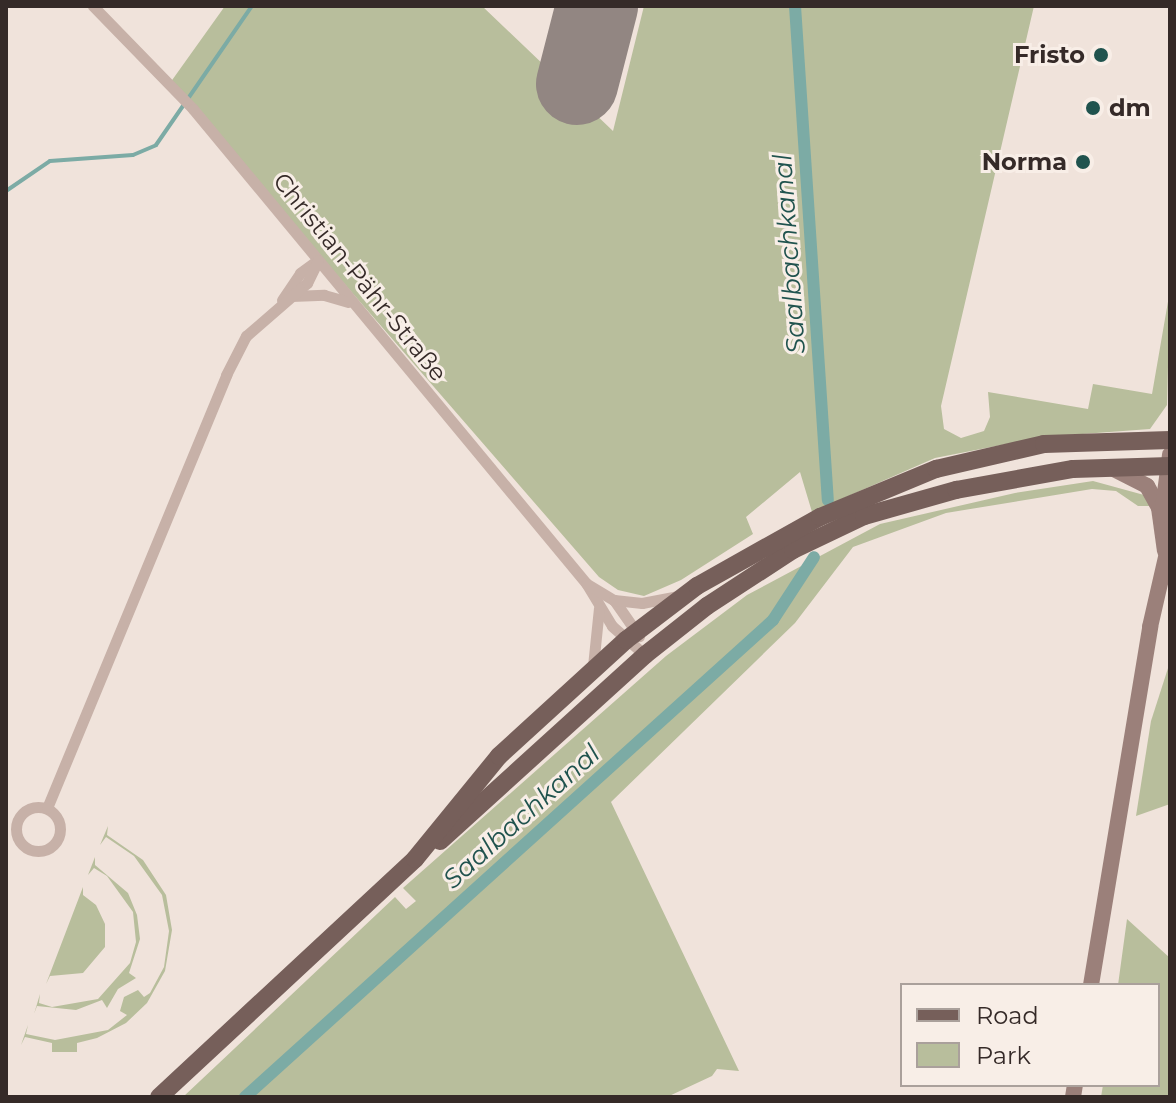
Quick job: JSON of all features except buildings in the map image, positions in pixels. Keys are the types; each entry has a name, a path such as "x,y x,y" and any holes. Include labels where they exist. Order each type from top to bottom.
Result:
{"main road":[{"path":"415,859 499,756 632,636 687,593 820,517 936,469 1044,444 1170,440"},
{"path":"159,1097 415,859 476,811 645,655 765,566 864,516 956,490 1047,473 1169,463 1162,520"},
{"path":"1091,983 1168,546 1162,520 1143,482 1110,468"}],"street":[{"name":"Christian-Pähr-Straße","path":"93,6 193,109 586,583 599,608 632,636"},
{"path":"47,808 220,388 246,336 314,275 318,260"},
{"path":"285,299 324,295 353,304"},
{"name":"Christian-Pähr-Straße","path":"586,583 614,600 645,655"},
{"path":"614,600 642,603 687,593"},
{"path":"592,670 600,639 599,608"},
{"path":"47,808 58,818 58,840 47,850 32,850 17,835 17,821 26,810 47,808"}],"green space":[{"path":"225,6 482,6 613,131 644,6 1034,6 941,406 944,429 961,438 984,431 990,417 988,392 1088,409 1093,384 1152,394 1170,290 1167,405 1150,429 1042,437 935,458 812,512 800,472 746,517 753,534 681,580 644,596 618,590 599,577 170,83"},
{"path":"1093,481 1144,495 1152,506 1138,506 1116,491 1092,489 946,513 853,547 795,623 611,802 739,1071 717,1069 712,1076 667,1097 183,1097 395,897 406,909 416,901 403,888 666,656 747,595 880,524 1015,493"},
{"path":"1170,662 1170,804 1136,816 1151,721"},
{"path":"108,826 107,835 143,860 166,895 172,930 165,971 147,1003 126,1023 97,1038 77,1043 77,1052 52,1052 52,1043 25,1037 21,1045 28,1025 26,1034 55,1040 108,1030 127,1015 120,1011 124,997 138,990 144,997 150,993 164,967 169,931 162,895 134,856 106,837 100,845"},
{"path":"95,857 95,865 128,893 137,915 140,939 129,973 136,978 118,989 107,1008 102,1000 76,1010 37,1006 34,1014 40,994 39,1003 52,1007 98,999 130,963 136,942 133,912 107,876 94,868 88,875"},
{"path":"83,887 83,895 96,905 105,924 105,947 83,973 50,976 46,984"},
{"path":"1127,919 1170,958 1170,1097 1101,1097 1103,1087 1160,1087 1160,983 1118,983"}],"waterway":[{"path":"6,191 50,161 133,155 156,145 252,6"},
{"name":"Saalbachkanal","path":"795,6 828,500"},
{"name":"Saalbachkanal","path":"245,1097 773,620 814,557"}],"runway":[{"path":"577,84 597,6"}],"place":[{"name":"Fristo","path":"1101,55"},
{"name":"dm","path":"1093,108"},
{"name":"Norma","path":"1083,162"}]}
